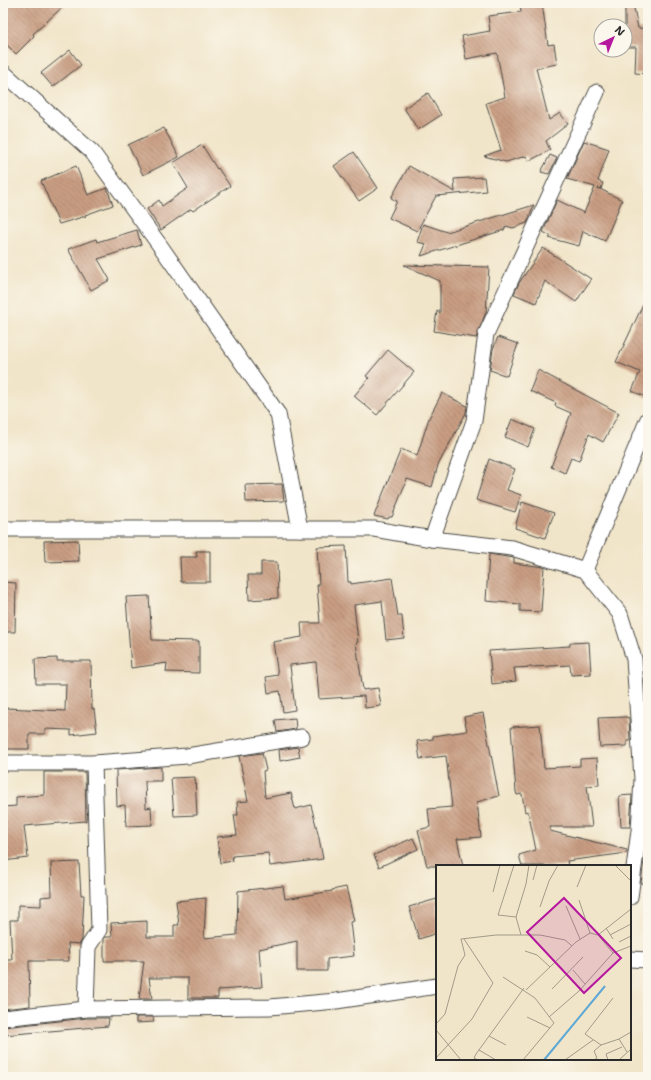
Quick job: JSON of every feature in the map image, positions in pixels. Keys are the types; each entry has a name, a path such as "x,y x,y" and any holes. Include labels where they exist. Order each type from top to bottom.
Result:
{"street":[{"path":"3,72 92,152 161,247 278,414 300,529"},
{"path":"432,539 474,421 486,334 597,92"},
{"path":"585,570 648,419"},
{"path":"3,529 374,529 432,539 512,548 585,570 620,614 641,659 642,779 639,831 631,890"},
{"path":"3,763 94,763 187,756 302,737"},
{"path":"86,1009 88,947 99,930 94,763"},
{"path":"631,959 648,960"},
{"path":"3,1018 86,1009 270,1007 336,1000 436,986"}],"building":[{"path":"10,3 67,3 33,34 34,36 16,54 3,41 3,10"},
{"path":"520,3 542,3 548,45 554,44 557,64 536,68 549,120 560,113 568,124 546,141 550,150 529,161 526,156 506,162 484,156 501,150 486,103 505,97 497,53 466,59 462,36 490,31 488,16 521,12"},
{"path":"625,3 633,3 638,28 648,29 648,74 635,73 636,47 633,47 633,18 625,18"},
{"path":"70,50 81,65 53,87 41,73"},
{"path":"428,93 441,115 418,130 404,108"},
{"path":"164,128 179,157 143,175 128,145"},
{"path":"584,141 609,149 598,181 603,183 601,189 598,188 622,200 605,241 583,231 579,246 549,238 551,236 543,232 557,200 584,213 595,187 567,179"},
{"path":"202,145 230,186 193,211 191,209 161,230 147,209 159,200 162,206 188,188 173,163"},
{"path":"354,152 378,188 359,201 334,166"},
{"path":"550,155 557,158 549,174 541,172"},
{"path":"76,166 88,195 107,188 113,205 85,215 86,216 59,224 41,181"},
{"path":"409,166 455,192 454,179 484,177 486,191 436,196 417,231 389,218 397,201 391,198"},
{"path":"534,205 527,223 513,228 506,226 504,230 421,256 426,244 417,242 423,224 447,232"},
{"path":"137,230 141,245 98,259 110,280 91,290 68,249 96,239 97,242"},
{"path":"543,248 591,279 576,302 545,281 536,303 514,294 519,283"},
{"path":"404,265 489,267 486,312 476,338 434,331 437,311 440,313 440,281"},
{"path":"648,294 648,398 632,391 640,372 616,362"},
{"path":"498,337 518,344 507,376 490,370 493,349"},
{"path":"388,350 414,372 377,415 354,396 369,378 366,376"},
{"path":"538,370 619,413 603,442 589,434 579,461 571,458 565,473 551,467 571,413 555,406 556,403 530,391"},
{"path":"442,393 467,406 466,413 438,465 432,487 407,479 392,517 389,517 388,519 374,516 401,449 417,456 429,418"},
{"path":"512,419 535,429 528,447 505,437"},
{"path":"489,459 515,469 507,490 521,495 515,512 476,500"},
{"path":"282,484 284,501 246,502 245,485"},
{"path":"522,502 554,513 545,538 515,528"},
{"path":"78,540 79,561 45,562 44,541"},
{"path":"346,546 348,582 351,582 351,584 392,578 398,616 402,616 404,638 386,640 382,601 354,605 358,642 356,643 363,690 378,688 381,706 365,708 364,696 319,699 316,662 290,665 295,710 283,712 280,691 268,693 266,677 278,675 273,642 302,637 301,623 320,623 317,585 319,585 317,547"},
{"path":"196,551 210,551 210,582 181,582 180,557 197,557"},
{"path":"489,554 514,558 514,563 544,567 541,612 520,611 520,604 486,601"},
{"path":"261,562 277,562 278,598 249,600 248,575 261,575"},
{"path":"3,582 16,583 15,632 3,632"},
{"path":"149,596 152,640 199,641 199,673 166,672 167,663 131,668 126,597"},
{"path":"589,642 591,674 571,675 570,665 514,668 516,681 492,684 489,651 570,646 570,643"},
{"path":"57,658 57,661 91,661 92,709 94,709 97,732 71,735 71,730 45,729 45,734 29,734 29,749 5,749 6,708 65,711 66,684 36,684 35,659"},
{"path":"483,713 499,796 477,802 481,837 457,839 463,865 427,866 418,830 430,827 428,809 452,807 446,756 420,759 417,741 433,739 433,736 467,731 464,717"},
{"path":"295,718 296,729 277,732 275,720"},
{"path":"598,718 629,718 630,741 627,741 627,746 600,747"},
{"path":"540,725 544,768 580,766 580,759 597,758 599,785 587,786 592,827 550,827 550,831 627,850 627,853 567,861 568,865 522,865 519,855 536,850 528,811 525,812 522,794 517,795 516,792 511,727"},
{"path":"298,747 300,757 280,761 279,750"},
{"path":"262,753 266,770 263,771 265,798 291,793 295,809 311,805 323,859 270,866 268,853 232,856 233,861 220,863 217,837 237,835 234,815 238,815 237,802 248,801 239,756"},
{"path":"161,767 161,781 145,781 146,808 151,807 152,825 126,826 125,805 117,806 116,770"},
{"path":"44,772 85,772 86,821 24,826 28,858 3,861 3,830 5,830 4,807 16,806 16,797 44,795"},
{"path":"195,777 197,815 174,816 171,778"},
{"path":"632,795 630,827 621,827 619,796"},
{"path":"413,838 418,849 379,867 374,855"},
{"path":"646,844 648,844 648,884 641,883"},
{"path":"79,862 81,895 84,895 82,939 80,944 68,943 69,961 29,961 30,1006 3,1009 4,960 12,960 10,920 18,920 18,905 41,906 41,897 52,896 51,863"},
{"path":"283,886 285,899 332,891 346,887 354,921 350,922 354,956 327,959 327,971 297,971 297,941 259,949 262,987 218,990 218,998 188,998 188,978 149,978 152,999 139,999 144,961 104,961 104,939 105,937 112,937 111,923 147,921 147,937 174,937 174,925 179,925 176,901 206,898 204,938 237,935 238,891"},
{"path":"436,899 436,933 419,939 409,907"},
{"path":"136,1017 153,1017 154,1022 136,1023"},
{"path":"87,1018 109,1018 108,1026 3,1035 3,1027"}]}
